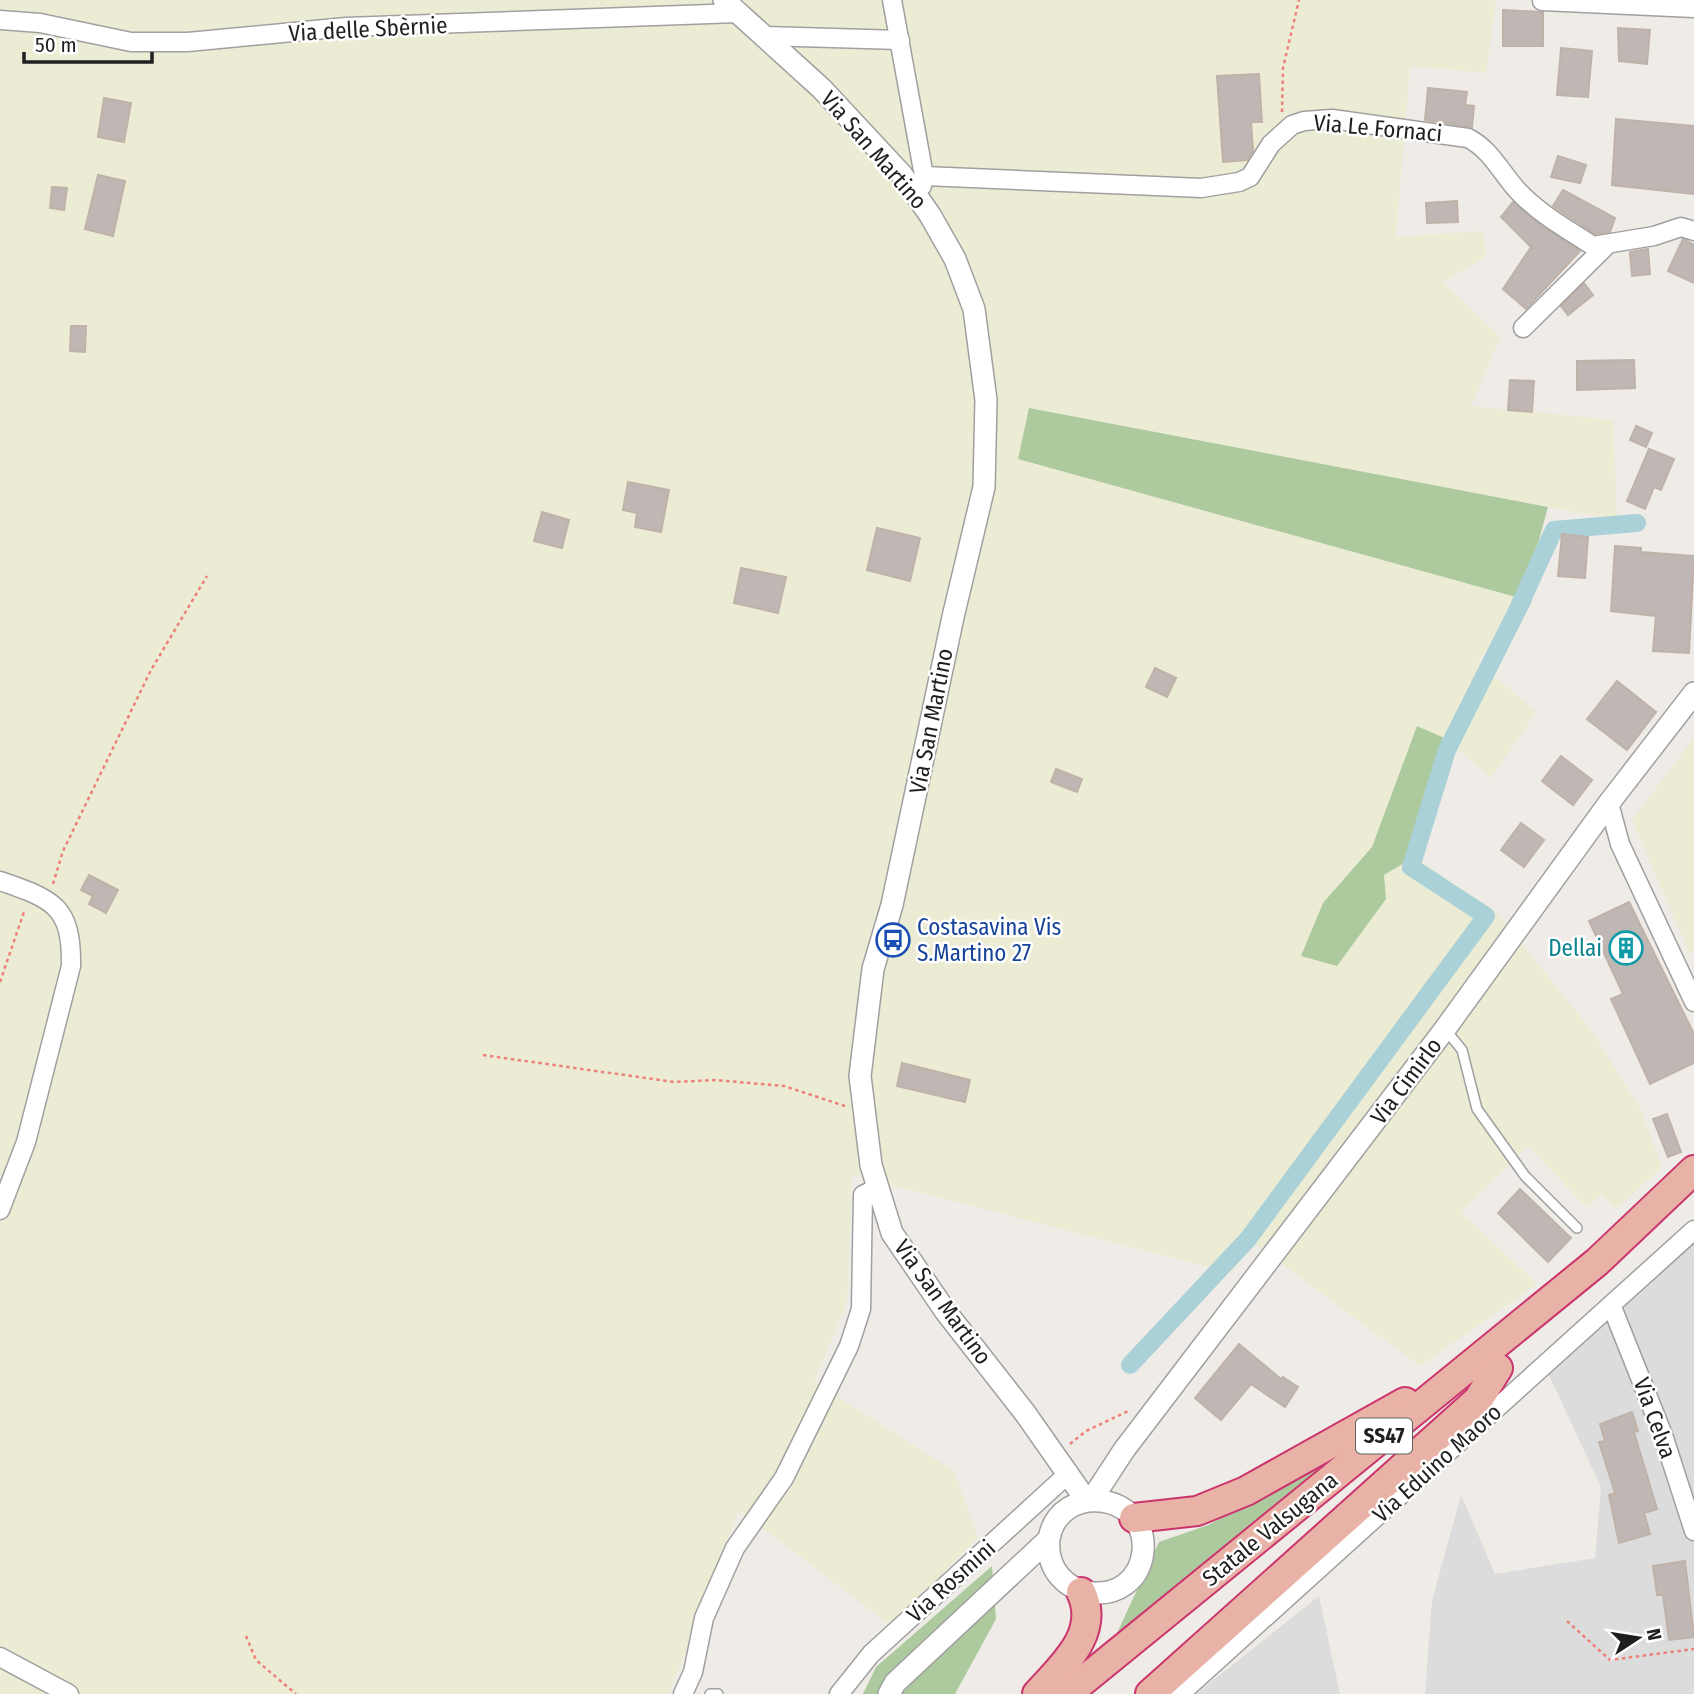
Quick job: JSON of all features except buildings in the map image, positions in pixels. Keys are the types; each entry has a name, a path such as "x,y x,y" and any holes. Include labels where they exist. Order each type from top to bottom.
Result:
{"highway":[{"name":"Statale Valsugana","path":"1067,1694 1492,1361 1694,1170"},
{"name":"Statale Valsugana","path":"1091,1694 1694,1194"},
{"path":"1134,1518 1197,1511 1246,1491 1492,1361"},
{"path":"1150,1694 1478,1400 1492,1361"},
{"path":"1038,1694 1079,1646 1087,1618 1086,1602 1081,1592"}],"street":[{"path":"892,0 910,113 924,176 920,201"},
{"path":"1542,1 1694,8"},
{"name":"Via delle Sbèrnie","path":"0,20 40,23 131,42 188,43 345,27 731,7"},
{"name":"Via San Martino","path":"731,7 822,89 902,176 955,259 974,309 986,400 984,487 947,642 892,905 873,969 860,1076 877,1188 892,1233 946,1312 1069,1474"},
{"path":"765,36 900,40"},
{"name":"Via Le Fornaci","path":"924,176 1201,188 1218,186 1250,177 1282,132 1304,121 1332,119 1468,138 1480,144 1519,192 1558,224 1594,246 1654,236 1681,227 1694,231"},
{"path":"1523,328 1608,244"},
{"name":"Via Cimirlo","path":"1113,1464 1446,1029 1609,803 1694,693"},
{"path":"1609,803 1620,844 1694,1002"},
{"path":"0,881 48,900 62,913 72,937 71,965 26,1142 0,1210"},
{"path":"683,1694 693,1672 704,1618 734,1548 784,1478 849,1346 860,1309 863,1195 877,1188"},
{"name":"Via Eduino Maoro","path":"1180,1694 1612,1307 1694,1230"},
{"name":"Via Celva","path":"1612,1307 1663,1435 1694,1531"},
{"path":"1113,1464 1069,1474 1090,1502 1134,1518 1140,1531 1143,1549 1134,1574 1121,1587 1108,1592 1081,1592 1069,1586 1056,1572 1049,1556 1049,1539 1056,1520 1090,1502 1113,1464"},
{"name":"Via Rosmini","path":"839,1694 871,1654 1069,1474"},
{"path":"890,1694 895,1683 1049,1539"},
{"path":"1009,1574 1056,1572"},
{"path":"0,1657 69,1694"}],"lane":[{"path":"1446,1029 1462,1050 1477,1109 1525,1176 1577,1228"},
{"path":"710,1694 718,1694"}],"path":[{"path":"1282,132 1283,68 1299,0"},
{"path":"48,900 63,851 141,692 207,576"},
{"path":"0,982 31,892"},
{"path":"483,1055 674,1082 715,1080 784,1086 864,1113"},
{"path":"1567,1621 1610,1660 1694,1649"},
{"path":"246,1636 256,1660 296,1694"}],"shaded area":[{"path":"1694,1235 1694,1694 1425,1694 1432,1601 1461,1495 1495,1574 1595,1558 1601,1487 1549,1375"},
{"path":"1319,1596 1340,1694 1196,1694"}],"green space":[{"path":"0,0 1496,0 1486,73 1410,66 1396,237 1482,231 1487,256 1443,282 1500,337 1471,406 1613,420 1617,520 1030,408 1018,459 1523,599 1478,662 1536,712 1491,778 1449,741 1417,726 1372,847 1323,903 1384,875 1414,857 1496,912 1591,1030 1641,1110 1662,1167 1616,1209 1601,1194 1587,1208 1528,1146 1461,1212 1537,1284 1420,1366 1249,1239 1232,1273 852,1175 847,1302 814,1382 954,1471 978,1538 890,1625 739,1510 669,1694 0,1694"},
{"path":"1029,408 1548,507 1523,599 1018,459"},
{"path":"1417,726 1449,740 1414,857 1384,875 1386,899 1337,966 1301,956 1323,903 1372,847"},
{"path":"1694,738 1694,952 1690,954 1632,820"},
{"path":"1342,1455 1112,1644 1159,1542 1208,1525"},
{"path":"992,1566 996,1619 955,1694 863,1694 876,1667"}],"waterway":[{"path":"1520,604 1554,530 1637,523"},
{"path":"1130,1365 1248,1239 1486,916 1411,867 1447,750 1523,599"}],"place":[{"name":"Costasavina Vis S.Martino 27","path":"893,940"},
{"name":"Dellai","path":"1626,948"}]}
